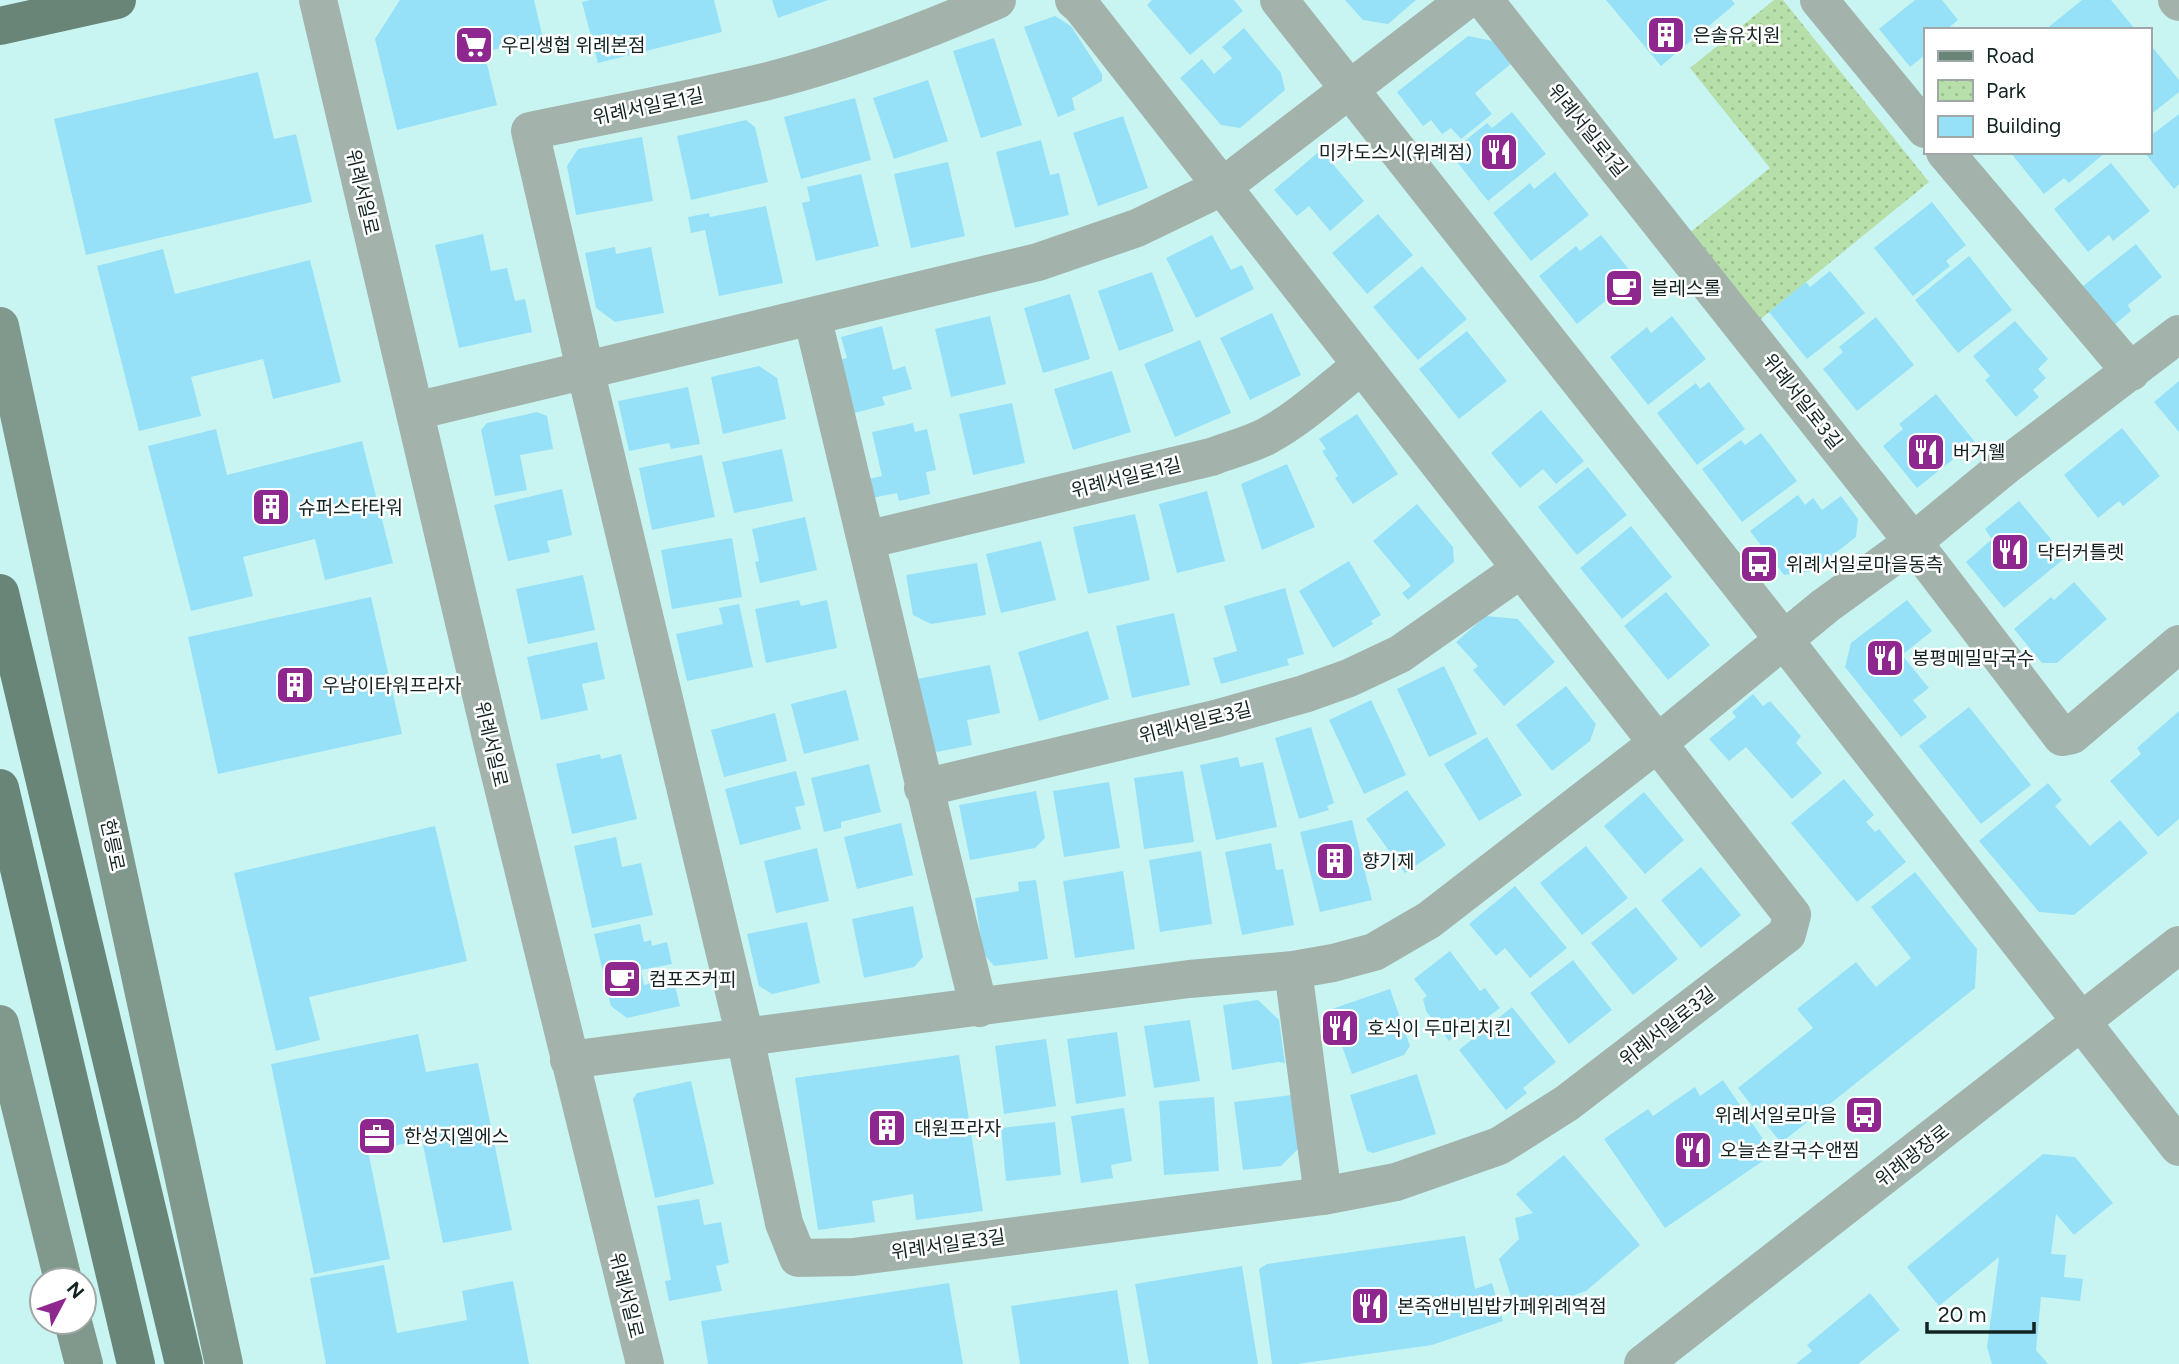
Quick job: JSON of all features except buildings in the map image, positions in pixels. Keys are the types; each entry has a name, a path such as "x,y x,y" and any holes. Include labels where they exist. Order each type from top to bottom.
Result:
{"main road":[{"path":"0,26 117,0"},
{"name":"헌릉로","path":"0,326 224,1364"},
{"path":"0,593 184,1364"},
{"path":"0,788 136,1364"},
{"path":"0,1024 60,1266"},
{"path":"77,1336 84,1364"}],"street":[{"name":"위례서일로","path":"318,0 569,1060 645,1364"},
{"name":"위례서일로1길","path":"666,710 530,131 761,83 889,44 997,0"},
{"path":"1074,0 1362,365"},
{"path":"1279,0 1784,640 2179,1147"},
{"path":"415,411 1038,262 1138,228 1222,187 1466,0"},
{"name":"위례서일로1길","path":"1484,0 1692,261"},
{"path":"1819,0 1918,121"},
{"path":"1947,154 2131,372"},
{"name":"위례서일로3길","path":"1692,261 2062,737 2072,735 2179,644"},
{"path":"812,316 896,662 923,788 979,1008"},
{"path":"569,1060 1189,979 1293,970 1374,952 1429,920 1659,742 1825,606 1913,542 2009,463 2179,334"},
{"name":"위례서일로1길","path":"866,540 1197,460 1239,447 1264,438 1292,421 1362,365"},
{"name":"위례서일로3길","path":"666,710 745,1037 784,1223 798,1258 853,1257 1323,1196 1396,1181 1499,1146 1567,1103 1787,934 1792,915 1362,365"},
{"name":"위례서일로3길","path":"923,788 1215,719 1304,694 1349,678 1400,654 1521,569"},
{"name":"위례광장로","path":"1643,1364 2179,945"},
{"path":"1293,970 1323,1196"}],"green space":[{"path":"1774,0 1783,0 1929,182 1757,322 1688,234 1770,168 1690,68"}],"place":[{"name":"은솔유치원","path":"1666,35"},
{"name":"우리생협 위례본점","path":"474,45"},
{"name":"미카도스시(위례점)","path":"1499,152"},
{"name":"블레스롤","path":"1624,288"},
{"name":"버거웰","path":"1926,452"},
{"name":"슈퍼스타타워","path":"271,507"},
{"name":"닥터커틀렛","path":"2010,552"},
{"name":"위례서일로마을동측","path":"1759,564"},
{"name":"봉평메밀막국수","path":"1885,658"},
{"name":"우남이타워프라자","path":"295,685"},
{"name":"향기제","path":"1335,861"},
{"name":"컴포즈커피","path":"622,979"},
{"name":"호식이 두마리치킨","path":"1340,1028"},
{"name":"위례서일로마을","path":"1864,1115"},
{"name":"대원프라자","path":"887,1128"},
{"name":"한성지엘에스","path":"377,1136"},
{"name":"오늘손칼국수앤찜","path":"1693,1150"},
{"name":"본죽앤비빔밥카페위례역점","path":"1370,1306"}]}
